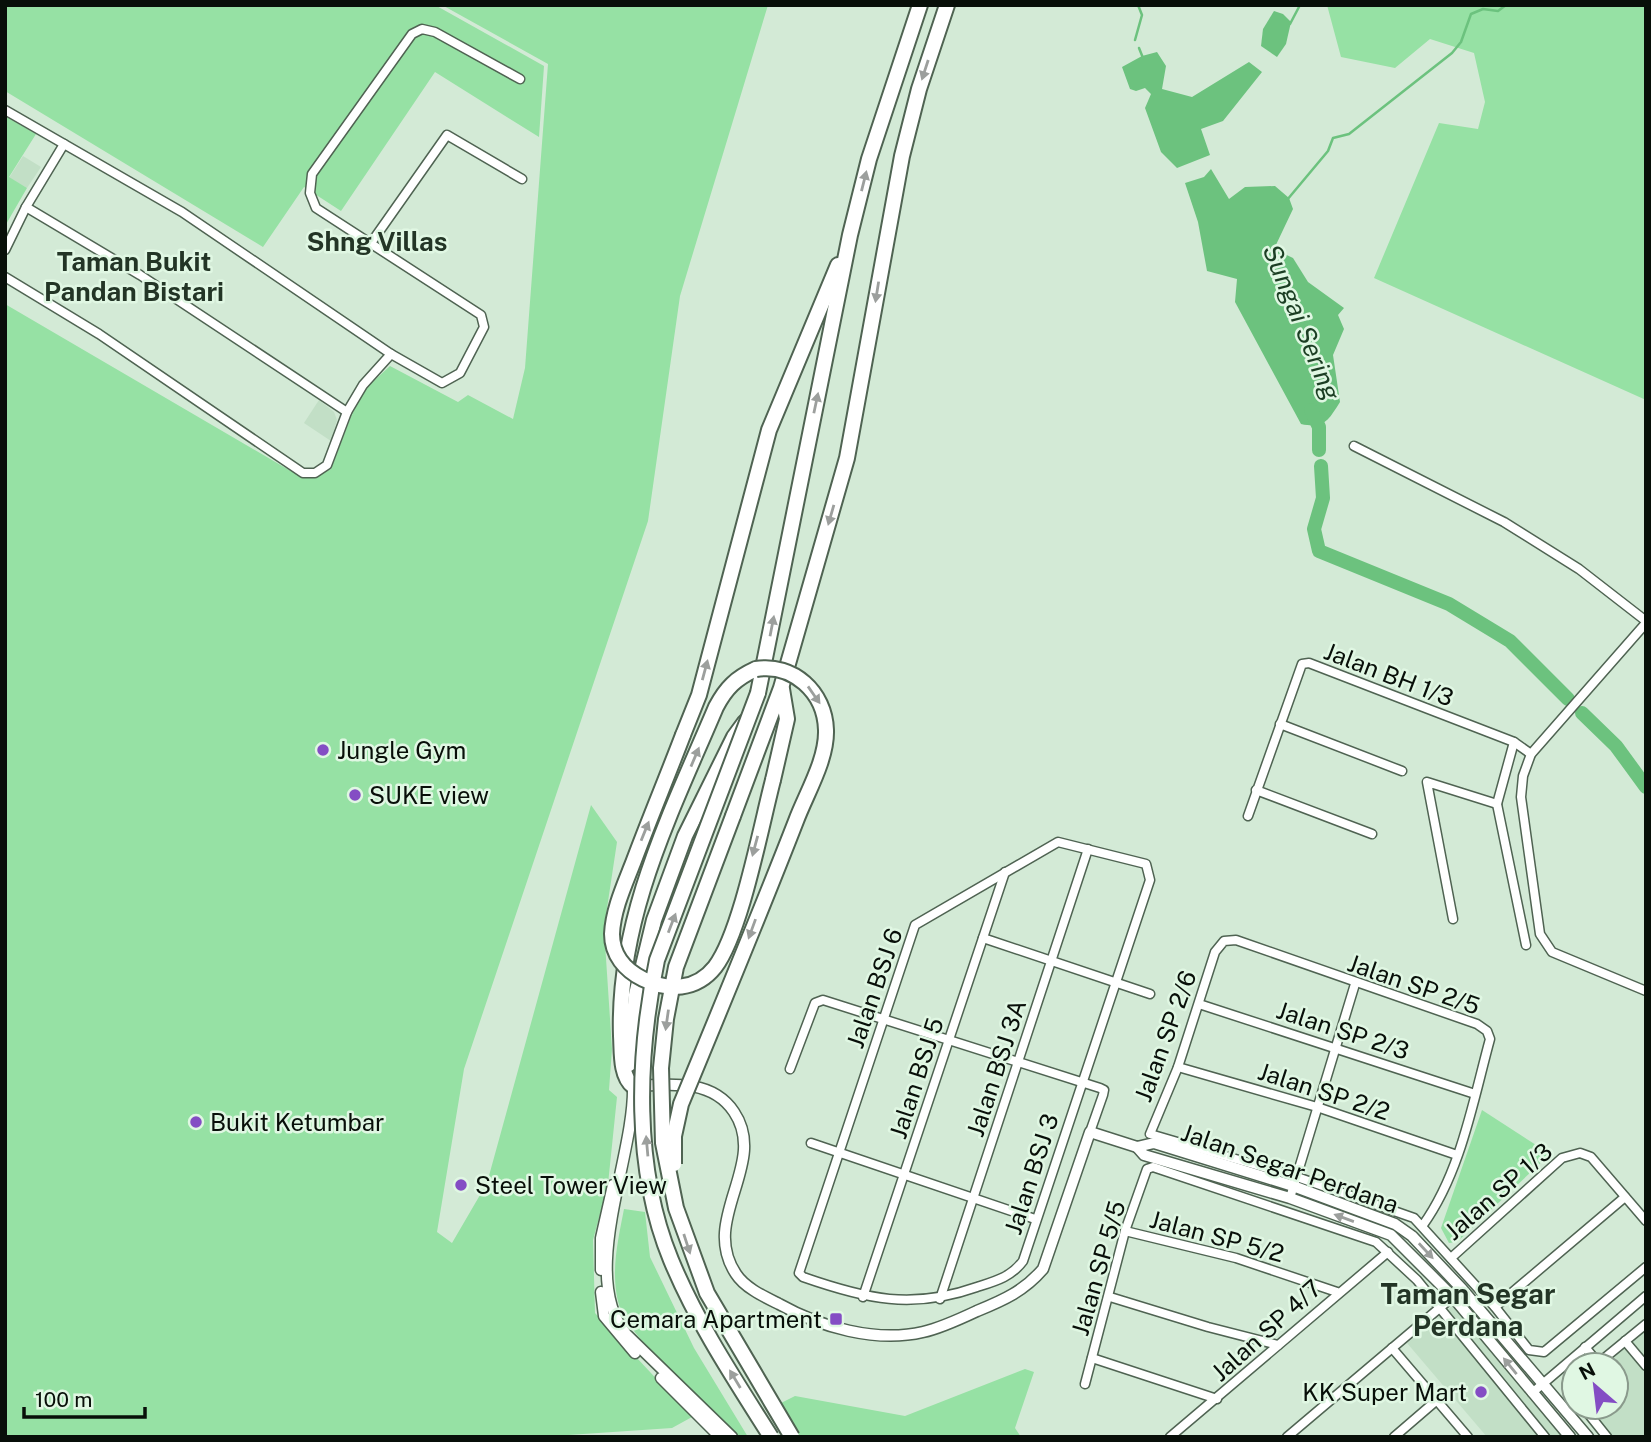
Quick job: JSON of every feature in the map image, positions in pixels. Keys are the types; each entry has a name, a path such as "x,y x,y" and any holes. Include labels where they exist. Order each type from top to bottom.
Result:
{"highway":[{"path":"771,1437 701,1322 670,1258 655,1209 642,1101 647,1013 657,960 758,693 850,235 869,159 920,5"},
{"path":"792,1437 706,1293 676,1208 663,1143 662,1068 676,967 781,688 847,458 902,156 919,89 947,5"},
{"path":"781,688 787,719 784,740 730,939 714,968 696,982 675,989 659,986 628,969 617,957 612,935 617,905 699,695 769,430 850,235"},
{"path":"629,1080 622,1058 620,996 627,945 640,893 666,823 726,688 740,676 756,669 782,669 801,679 813,690 825,715 827,733 822,754 786,849 681,1104 674,1136 676,1208"},
{"path":"629,1080 643,959 668,877 734,737 752,713"}],"street":[{"path":"5,110 233,245 391,354 440,383 445,383 460,373 484,327 482,317 474,309 313,204 310,193 312,174 412,34 422,29 435,32 520,79"},
{"path":"371,243 447,135 522,179"},
{"path":"5,250 26,206 64,144"},
{"path":"26,206 139,275 347,412"},
{"path":"5,277 99,334 303,473 315,473 327,465 347,412 363,386 391,354"},
{"path":"1354,446 1504,522 1579,569 1646,622 1531,754 1523,776 1521,797 1540,934 1552,952 1646,991"},
{"name":"Jalan BH 1/3","path":"1248,816 1298,670 1310,663 1514,742 1531,754"},
{"path":"1280,724 1402,771"},
{"path":"1514,742 1497,804 1526,945"},
{"path":"1453,919 1427,782 1497,804"},
{"path":"1256,790 1372,834"},
{"name":"Jalan BSJ 6","path":"799,1273 915,925 1058,842 1146,864 1150,871"},
{"name":"Jalan BSJ 3A","path":"940,1299 1088,849"},
{"name":"Jalan BSJ 3","path":"799,1273 863,1297 912,1301 940,1299 1015,1272 1023,1261 1150,880 1150,871"},
{"name":"Jalan BSJ 5","path":"863,1297 1005,872"},
{"path":"983,937 1150,994"},
{"name":"Jalan SP 2/5","path":"1215,952 1224,941 1236,940 1355,984 1477,1024 1486,1031 1490,1039 1457,1155 1436,1207 1423,1225"},
{"name":"Jalan SP 2/6","path":"1215,952 1178,1067 1150,1134 1295,1181"},
{"path":"1290,1198 1355,984"},
{"path":"629,1080 691,1084 716,1096 733,1110 744,1135 743,1161 724,1227 725,1252 737,1276 756,1292 793,1312 860,1333 895,1335 923,1332 1012,1297 1030,1285 1044,1269 1104,1090 819,999 790,1069"},
{"name":"Jalan SP 2/3","path":"1199,1004 1475,1094"},
{"name":"Jalan SP 2/2","path":"1178,1067 1317,1107 1457,1155"},
{"path":"629,1080 612,1189 601,1238 602,1309 621,1340 720,1437"},
{"path":"629,1080 609,1238 607,1295 610,1307 614,1320 626,1334 732,1437"},
{"name":"Jalan Segar Perdana","path":"1090,1132 1137,1147 1154,1143 1295,1181 1395,1224 1412,1236 1462,1289 1588,1437"},
{"path":"811,1143 1035,1219"},
{"name":"Jalan Segar Perdana","path":"1137,1147 1144,1155 1290,1198 1391,1235 1453,1297 1570,1437"},
{"name":"Jalan SP 1/3","path":"1451,1258 1562,1158 1571,1154 1591,1157 1625,1197"},
{"name":"Jalan SP 5/5","path":"1085,1384 1110,1297 1125,1231 1147,1169 1153,1167 1376,1242 1388,1252"},
{"path":"1295,1181 1414,1218 1495,1307 1529,1350 1544,1352 1646,1267"},
{"path":"1495,1307 1625,1197 1646,1221"},
{"name":"Jalan SP 5/2","path":"1125,1231 1236,1258 1338,1292"},
{"path":"1388,1252 1432,1298 1436,1310 1545,1437"},
{"name":"Jalan SP 4/7","path":"1170,1437 1388,1252"},
{"path":"1287,1437 1462,1289"},
{"path":"1532,1393 1646,1296"},
{"path":"1110,1297 1278,1345"},
{"path":"1613,1351 1646,1324"},
{"path":"1625,1341 1646,1366"},
{"path":"1392,1348 1468,1437"},
{"path":"1093,1358 1217,1399"},
{"path":"1394,1437 1437,1400"},
{"path":"1594,1421 1607,1437"}],"shaded area":[{"path":"5,5 435,5 544,66 539,137 435,72 341,211 304,187 263,247 5,91"},
{"path":"442,5 768,5 680,296 648,521 464,1069 437,1232 452,1243 487,1183 591,805 617,842 604,928 612,1049 609,1090 617,1097 608,1184 593,1240 595,1313 692,1417 672,1428 539,1437 5,1437 5,304 301,477 313,478 331,469 352,414 366,388 390,366 458,402 468,395 513,419 525,368 548,64"},
{"path":"1327,5 1646,5 1646,400 1374,278 1439,123 1478,129 1485,102 1474,53 1430,39 1395,68 1341,57"},
{"path":"5,116 36,134 9,177 27,188 5,226"},
{"path":"23,156 41,167 27,188 9,178"},
{"path":"319,400 334,412 337,420 331,441 304,423"},
{"path":"1482,1110 1550,1154 1457,1242 1449,1243 1441,1228"},
{"path":"624,1209 645,1212 650,1257 694,1348 748,1437 739,1437 691,1392 626,1320 619,1305 615,1281"},
{"path":"1452,1306 1564,1437 1487,1437 1407,1343"},
{"path":"1646,1329 1646,1437 1600,1437 1587,1421 1630,1421 1630,1351 1620,1351"},
{"path":"1025,1369 1034,1372 1015,1428 1021,1437 800,1437 781,1403 795,1396 905,1416"}],"water":[{"path":"1274,11 1283,14 1291,22 1286,44 1277,57 1261,46 1263,29"},
{"path":"1157,52 1166,66 1162,89 1192,97 1249,62 1262,72 1223,121 1201,129 1210,155 1177,168 1161,152 1145,108 1151,94 1145,88 1136,91 1130,89 1122,67 1142,56"},
{"path":"1211,169 1229,199 1245,187 1275,186 1289,198 1293,209 1274,249 1293,258 1308,282 1344,308 1338,315 1344,329 1333,355 1340,402 1325,422 1315,425 1301,424 1235,302 1237,279 1207,271 1198,222 1185,183 1204,177"}],"waterway":[{"path":"1135,40 1142,15 1138,5"},
{"path":"1290,24 1300,5"},
{"name":"Sungai Sering","path":"1287,200 1328,151 1333,138 1349,134 1452,53 1461,42 1471,14 1483,9 1498,11 1506,5"},
{"path":"1139,48 1143,58"},
{"name":"Sungai Sering","path":"1311,410 1319,427 1319,450"},
{"name":"Sungai Sering","path":"1321,466 1323,498 1314,529 1319,551 1449,604 1510,641 1568,699"},
{"name":"Sungai Sering","path":"1582,713 1616,746 1646,787"}],"place":[{"name":"Jungle Gym","path":"323,750"},
{"name":"SUKE view","path":"355,795"},
{"name":"Bukit Ketumbar","path":"196,1122"},
{"name":"Steel Tower View","path":"461,1185"},
{"name":"Cemara Apartment","path":"836,1319"},
{"name":"KK Super Mart","path":"1481,1392"}],"district":[{"name":"Shng Villas","path":"377,241"},
{"name":"Taman Bukit Pandan Bistari","path":"134,276"},
{"name":"Taman Segar Perdana","path":"1468,1309"}]}
